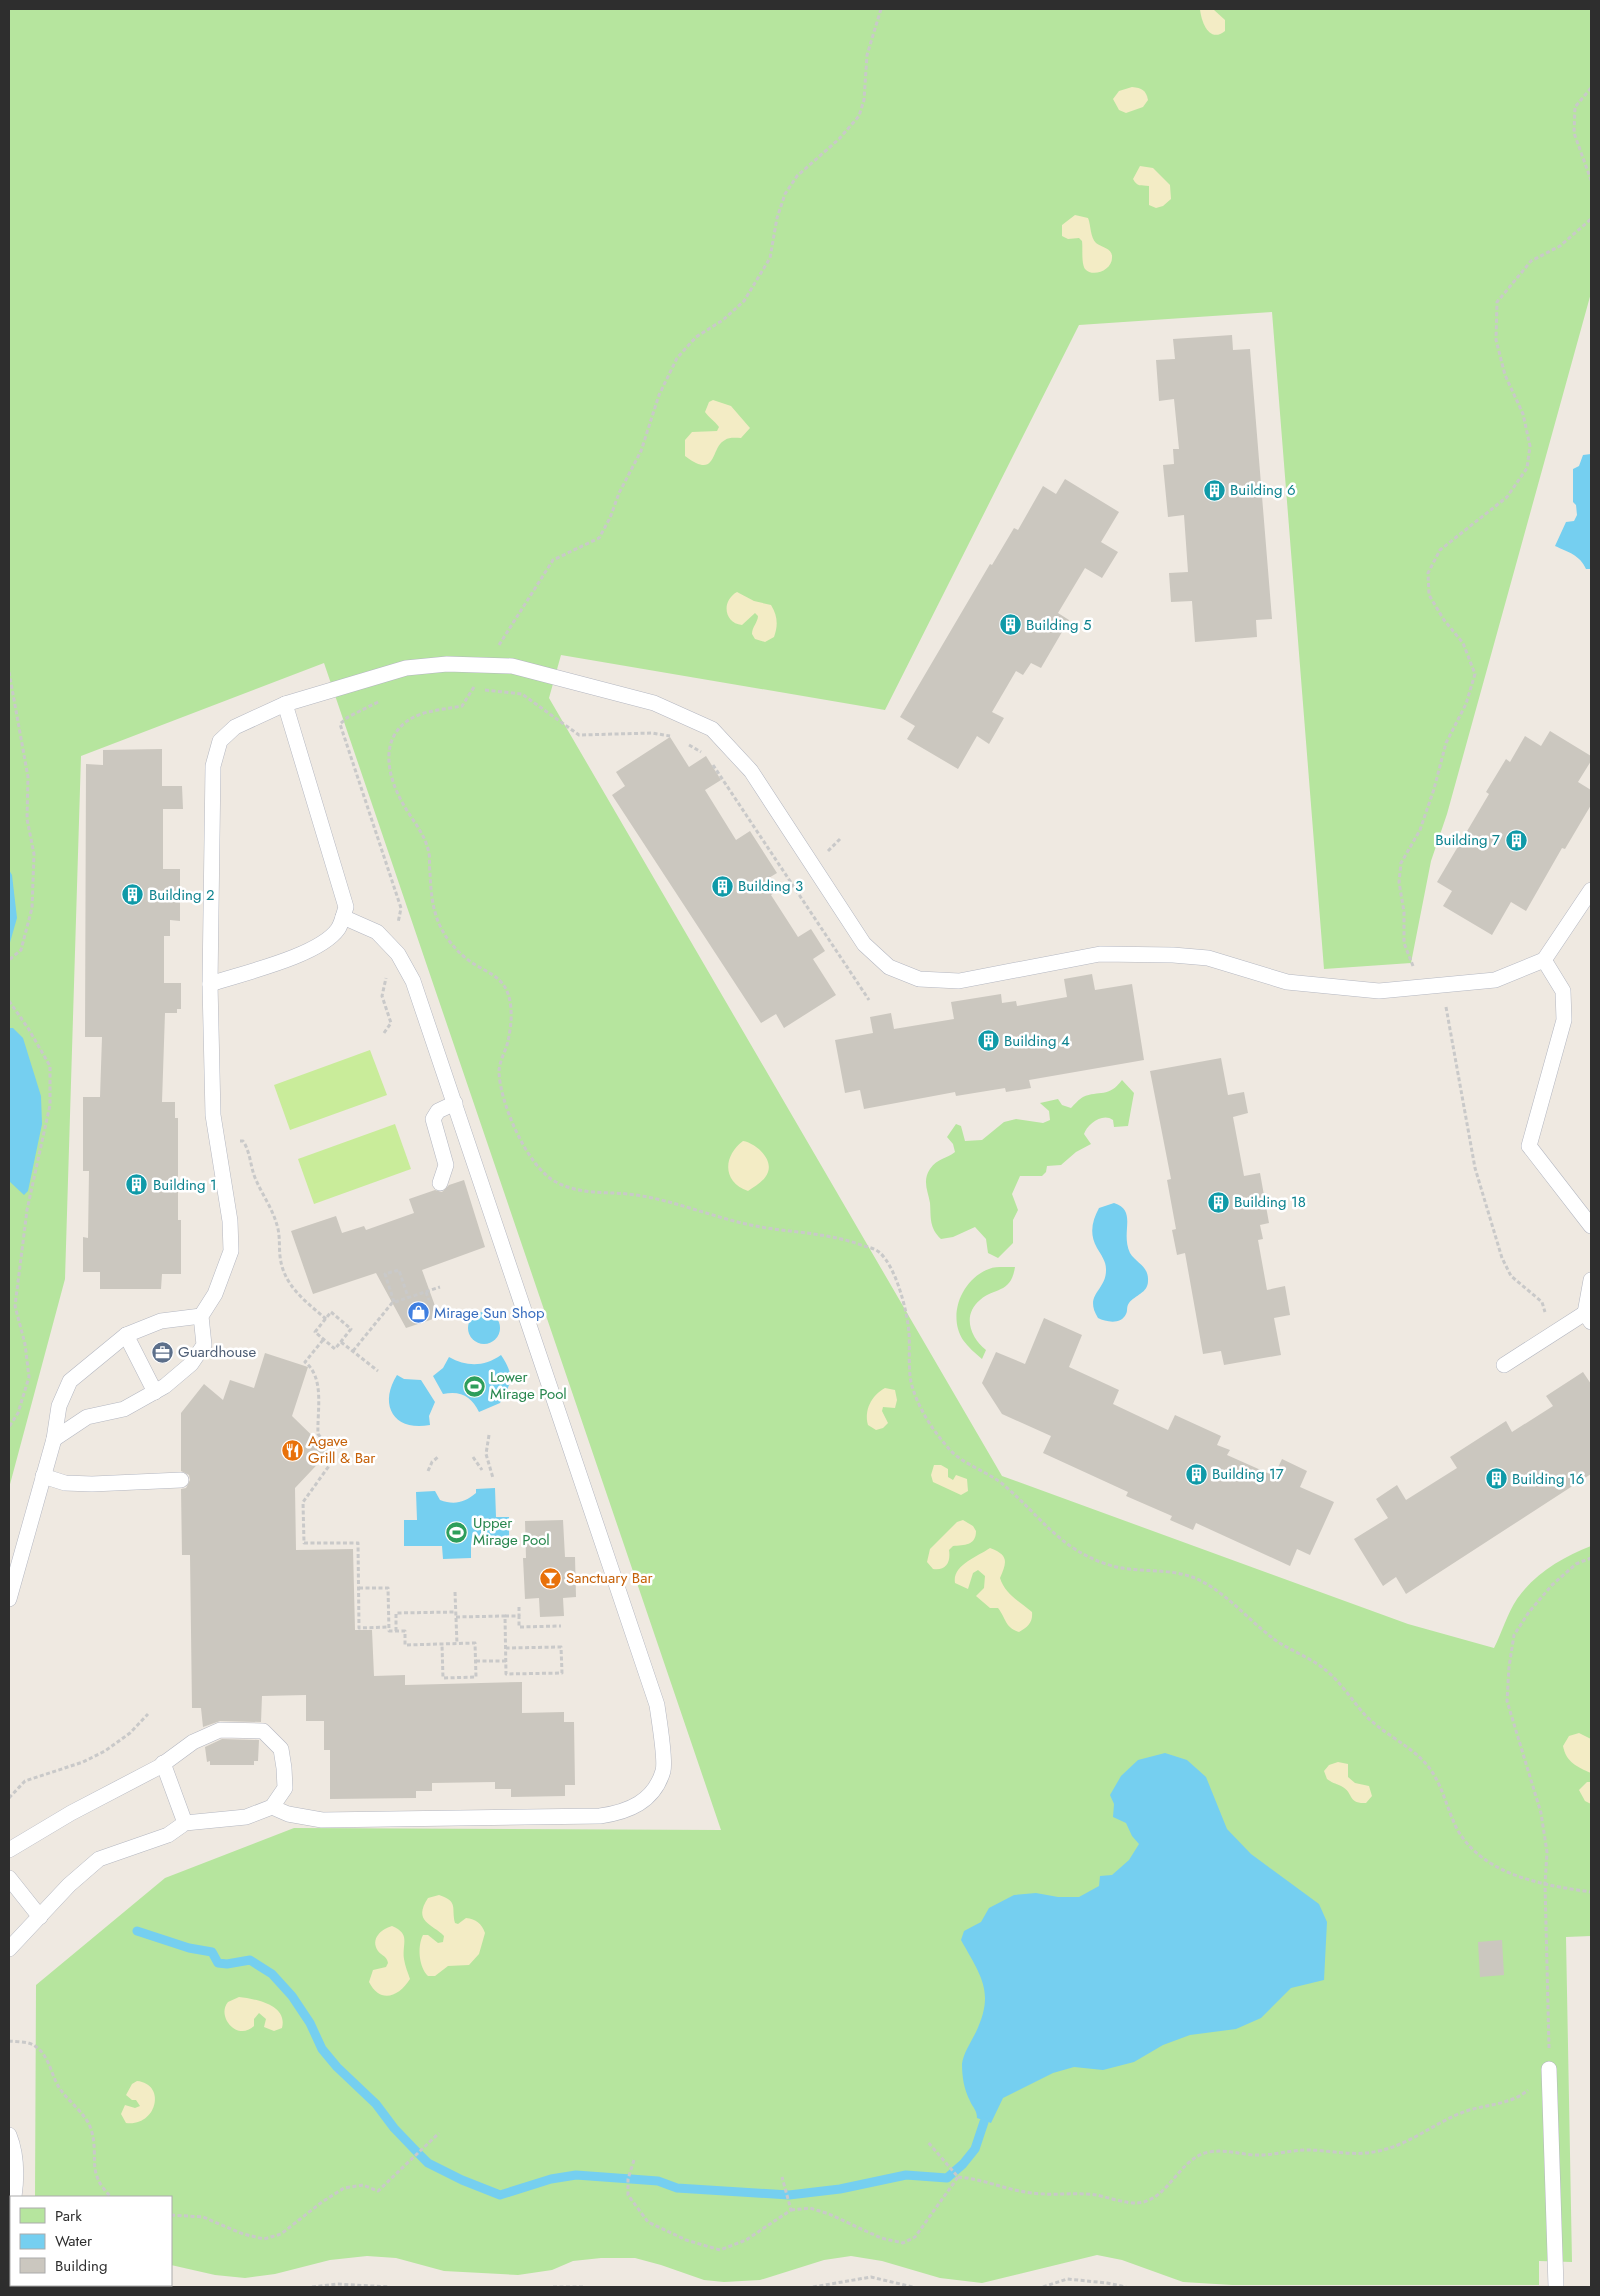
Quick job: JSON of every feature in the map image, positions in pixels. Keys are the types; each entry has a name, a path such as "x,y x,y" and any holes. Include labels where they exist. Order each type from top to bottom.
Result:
{"lane":[{"path":"54,1439 87,1417 124,1409 165,1386 191,1364 204,1345 201,1316 215,1294 231,1252 230,1221 213,1115 210,984 213,766 220,741 235,727 285,704 406,668 447,664 512,666 654,703 712,730 751,772 864,944 890,967 919,979 959,981 1100,954 1173,955 1208,958 1287,982 1379,991 1495,980 1544,960 1591,890"},
{"path":"210,984 310,950 324,943 339,928 346,907 285,704"},
{"path":"272,1807 288,1814 322,1820 600,1816 624,1812 642,1801 654,1790 664,1770 657,1705 414,981 392,948 377,932 343,917"},
{"path":"1544,960 1563,991 1564,1020 1529,1146 1591,1226"},
{"path":"440,1183 446,1166 433,1119 438,1111 455,1103"},
{"path":"1504,1365 1569,1323 1588,1318 1591,1280"},
{"path":"9,1599 54,1439 59,1406 70,1381 126,1335 161,1321 201,1316"},
{"path":"126,1335 155,1392"},
{"path":"43,1476 65,1483 92,1484 181,1480"},
{"path":"9,1850 71,1813 163,1764 193,1742 220,1730 263,1731 281,1749 285,1788 272,1807 246,1817 185,1823 168,1835 99,1860 69,1884 9,1950"},
{"path":"163,1764 185,1823"},
{"path":"9,1878 40,1917"},
{"path":"1549,2069 1556,2287"},
{"path":"9,2134 14,2147 17,2178 14,2196"},
{"path":"9,2258 10,2240"}],"path":[{"path":"881,9 867,55 864,100 859,116 839,139 797,176 785,194 776,218 770,258 744,301 723,320 696,338 677,358 659,395 641,451 619,493 610,518 599,538 553,560 484,665 473,689 462,706 413,717 396,733 387,757 390,777 403,804 419,828 429,853 433,911 447,938 468,960 499,978 507,989 511,1005 511,1028 498,1067 501,1088 522,1145 534,1164 551,1180 570,1188 597,1194 639,1195 751,1225 824,1234 879,1252 894,1275 900,1291 909,1328 910,1378 916,1397 927,1420 952,1453 1004,1484 1046,1529 1076,1551 1106,1565 1137,1572 1165,1571 1194,1578 1218,1592 1279,1642 1327,1671 1348,1693 1363,1713 1387,1735 1412,1750 1430,1768 1466,1844 1497,1866 1523,1879 1591,1892"},
{"path":"1591,88 1575,107 1574,133 1591,180"},
{"path":"1569,1323 1545,1314 1542,1302 1511,1276 1502,1258 1475,1168 1445,1002 1411,963 1404,943 1404,912 1399,882 1401,863 1420,830 1434,789 1446,743 1466,704 1475,674 1463,643 1444,620 1429,595 1428,573 1440,550 1507,497 1527,468 1530,446 1523,414 1506,375 1496,340 1497,302 1531,261 1560,246 1591,219"},
{"path":"9,672 28,777 27,819 34,854 32,908 21,950 9,960"},
{"path":"465,688 522,694 579,734 652,733 670,736"},
{"path":"380,701 348,717 340,724 401,908 382,996 390,1023 384,1033"},
{"path":"688,745 705,754"},
{"path":"711,762 869,1000"},
{"path":"9,1001 28,1028 50,1066 50,1105 27,1210 15,1306 29,1377 18,1413 9,1427"},
{"path":"218,1142 243,1141 249,1150 250,1165 278,1228 280,1257 285,1276 293,1291 326,1319"},
{"path":"390,1268 392,1272"},
{"path":"394,1302 385,1274 399,1270 408,1297"},
{"path":"353,1351 394,1302 440,1287"},
{"path":"426,1292 428,1300"},
{"path":"331,1312 351,1329 335,1349 323,1340 314,1332 331,1312"},
{"path":"323,1340 305,1362 316,1374 318,1434 332,1451 333,1456 329,1466 303,1502 304,1543 358,1543 360,1628 389,1628"},
{"path":"341,1342 378,1371"},
{"path":"489,1435 486,1454 493,1478"},
{"path":"428,1471 432,1462 438,1457"},
{"path":"473,1457 482,1470"},
{"path":"927,2141 958,2177 978,2178 1032,2193 1088,2194 1136,2204 1153,2198 1189,2162 1206,2152 1224,2150 1252,2155 1269,2155 1307,2150 1356,2154 1379,2151 1419,2136 1460,2113 1520,2097 1549,2069 1545,1884 1547,1852 1541,1813 1507,1701 1509,1667 1514,1635 1529,1612 1552,1585 1576,1564 1591,1558"},
{"path":"359,1588 388,1588 389,1631 405,1631 405,1645 475,1643 476,1677 443,1678 442,1645"},
{"path":"455,1592 457,1644"},
{"path":"519,1607 519,1627 561,1626"},
{"path":"396,1631 396,1613 456,1612"},
{"path":"505,1616 506,1674 562,1673 562,1647 506,1648"},
{"path":"456,1617 519,1616"},
{"path":"476,1661 506,1661"},
{"path":"9,1798 25,1780 83,1762 106,1751 130,1733 148,1714"},
{"path":"9,2041 24,2042 35,2046 46,2059 60,2088 90,2126 94,2144 94,2165 99,2185 110,2196"},
{"path":"172,2215 203,2218 243,2234 264,2239 282,2234 322,2202 344,2188 363,2185 378,2191 409,2159 439,2133"},
{"path":"634,2160 628,2179 628,2195 648,2222 686,2240 720,2250 746,2240 791,2210 810,2208 829,2214 881,2238 903,2243 915,2237 958,2177"},
{"path":"782,2177 791,2210"},
{"path":"813,2287 871,2277 913,2287"},
{"path":"1043,2287 1067,2279 1126,2287"},
{"path":"312,2287 337,2284 390,2287"},
{"path":"552,2287 583,2287"}],"green space":[{"path":"9,9 1591,9 1591,293 1447,814 1431,861 1411,963 1324,969 1272,312 1079,325 885,710 561,655 549,698 1002,1476 1408,1624 1494,1648 1510,1611 1532,1581 1570,1555 1591,1546 1591,1936 1566,1937 1572,2262 1539,2261 1539,2285 1232,2285 1183,2282 1122,2260 1097,2255 982,2283 940,2278 882,2261 851,2256 824,2260 760,2280 724,2282 704,2280 635,2258 601,2258 573,2261 552,2270 518,2275 444,2271 396,2258 367,2256 330,2260 275,2274 245,2278 215,2275 172,2265 172,2196 35,2196 36,1985 165,1878 294,1828 721,1830 324,663 81,756 65,1279 9,1488"},
{"path":"370,1050 387,1095 290,1130 274,1085"},
{"path":"1122,1080 1134,1093 1128,1126 1114,1127 1113,1120 1105,1117 1100,1118 1088,1126 1084,1134 1091,1144 1076,1152 1061,1165 1047,1166 1046,1172 1042,1176 1020,1176 1012,1194 1018,1210 1013,1220 1013,1243 998,1258 988,1253 986,1239 975,1227 953,1237 941,1239 937,1235 931,1222 926,1178 933,1165 955,1152 953,1144 947,1137 956,1124 961,1126 965,1141 982,1140 1004,1122 1016,1119 1043,1123 1050,1120 1049,1111 1040,1103 1058,1099 1062,1105 1071,1108 1083,1097 1113,1089"},
{"path":"395,1124 411,1169 314,1204 298,1159"},
{"path":"994,1267 1015,1267 1010,1282 1002,1289 980,1300 971,1312 970,1326 972,1332 980,1345 986,1350 982,1359 969,1348 958,1330 957,1309 960,1299 971,1281 979,1274"}],"sand":[{"path":"1200,9 1213,9 1225,20 1225,31 1214,35 1210,33 1204,25"},
{"path":"1132,87 1143,90 1148,100 1143,107 1126,113 1119,110 1113,99 1119,91"},
{"path":"1140,166 1153,168 1170,185 1171,199 1163,206 1156,208 1149,205 1149,186 1138,184 1133,179"},
{"path":"1075,215 1088,218 1096,243 1111,252 1111,262 1106,269 1097,273 1088,272 1084,266 1082,241 1079,238 1068,239 1062,236 1062,225"},
{"path":"713,400 731,406 750,428 741,438 725,440 720,444 712,460 708,464 703,465 685,456 685,440 692,432 717,431 719,427 705,412 709,402"},
{"path":"737,592 754,601 771,605 777,621 774,637 765,642 755,639 752,631 758,616 755,613 742,625 731,620 727,611 728,601"},
{"path":"743,1141 748,1142 762,1152 769,1167 765,1178 748,1191 733,1182 728,1168 732,1154"},
{"path":"885,1388 895,1390 897,1400 895,1408 883,1407 882,1411 888,1423 883,1428 876,1430 868,1425 868,1409 872,1399"},
{"path":"934,1465 941,1465 948,1469 948,1477 953,1480 956,1475 967,1479 968,1491 961,1495 933,1482 931,1475"},
{"path":"963,1520 973,1526 976,1531 974,1540 969,1544 953,1546 949,1550 947,1565 941,1569 933,1569 927,1562 930,1549 957,1522"},
{"path":"990,1548 1001,1553 1005,1560 1000,1578 1005,1589 1032,1612 1032,1619 1029,1624 1019,1632 1008,1625 998,1608 990,1608 976,1596 984,1588 985,1576 978,1570 973,1573 968,1589 955,1583 957,1571 961,1566"},
{"path":"1579,1733 1591,1739 1591,1773 1569,1760 1564,1752 1563,1746 1569,1736"},
{"path":"1338,1762 1348,1764 1348,1777 1355,1783 1369,1786 1372,1796 1366,1803 1356,1802 1345,1788 1327,1779 1324,1771 1329,1765"},
{"path":"1587,1782 1591,1782 1591,1804 1585,1801 1579,1790"},
{"path":"439,1895 452,1903 455,1923 458,1924 466,1918 476,1921 485,1933 479,1954 469,1965 448,1966 435,1976 428,1976 420,1957 420,1945 423,1935 428,1935 438,1943 443,1942 444,1936 426,1922 422,1912 428,1898"},
{"path":"392,1926 402,1932 404,1936 404,1959 410,1979 395,1994 384,1995 373,1989 369,1982 373,1970 386,1967 388,1963 385,1957 378,1951 375,1942 378,1935 384,1929"},
{"path":"239,1997 261,2001 275,2008 283,2020 282,2028 274,2031 264,2027 266,2019 259,2013 254,2019 254,2026 248,2030 241,2031 235,2029 226,2020 225,2008 228,2002"},
{"path":"137,2081 146,2084 152,2089 155,2097 154,2105 145,2119 126,2123 121,2114 125,2105 135,2108 140,2106 136,2100 132,2100 126,2095 132,2084"}],"water":[{"path":"1591,454 1591,569 1586,569 1577,557 1555,546 1566,522 1574,521 1577,515 1576,505 1573,502 1573,469 1579,466 1583,455"},
{"path":"9,870 12,875 17,918 9,946"},
{"path":"9,1028 13,1028 23,1038 41,1096 42,1124 28,1191 24,1195 9,1181"},
{"path":"1114,1203 1125,1211 1127,1217 1127,1245 1130,1253 1144,1268 1148,1281 1144,1291 1129,1303 1124,1317 1113,1322 1098,1318 1094,1310 1094,1298 1103,1283 1106,1266 1092,1233 1093,1223 1099,1208"},
{"path":"484,1312 490,1313 495,1317 499,1322 499,1334 495,1339 490,1343 484,1344 478,1343 473,1339 469,1334 468,1328 469,1322 473,1317 478,1313"},
{"name":"Lower Mirage Pool","path":"501,1355 510,1374 507,1390 500,1403 479,1412 473,1402 465,1396 455,1393 443,1394 433,1376 443,1368 449,1357 462,1363 482,1364"},
{"path":"397,1375 404,1379 421,1380 435,1402 429,1416 430,1425 417,1426 407,1424 393,1414 389,1396 391,1386"},
{"name":"Upper Mirage Pool","path":"495,1488 496,1517 509,1517 509,1545 471,1545 471,1558 443,1559 442,1546 404,1546 404,1520 417,1520 416,1492 435,1491 440,1500 454,1503 472,1496 476,1493 476,1489"},
{"path":"1165,1753 1187,1760 1206,1777 1227,1829 1251,1854 1319,1904 1327,1922 1324,1980 1291,1988 1261,2018 1236,2029 1190,2035 1163,2045 1134,2062 1103,2070 1074,2067 1053,2073 1003,2098 991,2123 977,2118 976,2111 965,2087 962,2064 982,2018 985,1995 980,1974 961,1940 964,1931 981,1922 989,1908 1014,1895 1036,1893 1058,1897 1079,1897 1099,1886 1100,1876 1112,1875 1129,1860 1139,1844 1132,1836 1126,1823 1113,1817 1114,1804 1110,1795 1121,1776 1138,1760"}],"building":[{"name":"Building 6","path":"1232,335 1233,350 1250,349 1272,619 1256,620 1257,637 1195,642 1192,601 1171,602 1169,573 1188,572 1184,515 1168,517 1163,465 1174,464 1173,449 1179,449 1174,399 1159,401 1156,360 1175,359 1173,339"},
{"name":"Building 5","path":"1065,479 1119,512 1101,542 1118,552 1102,578 1085,568 1058,613 1069,620 1041,668 1031,663 1023,675 1016,671 992,712 1004,718 989,744 977,736 958,769 907,739 915,726 900,717 990,564 992,565 1014,528 1018,530 1043,486 1056,494"},
{"name":"Building 7","path":"1550,731 1591,756 1591,761 1578,782 1591,790 1591,805 1565,849 1562,848 1526,911 1511,902 1492,935 1443,906 1452,891 1437,882 1489,794 1486,792 1506,759 1510,762 1525,736 1541,746"},
{"name":"Building 3","path":"670,737 689,767 706,756 721,780 705,790 736,840 750,831 777,873 767,879 775,892 771,895 798,937 811,929 825,951 813,959 836,995 784,1028 776,1014 761,1023 612,795 625,786 616,772"},
{"path":"162,749 162,786 182,786 183,809 163,809 163,869 180,869 180,921 170,920 170,936 164,936 164,983 181,983 181,1009 177,1009 177,1013 165,1013 162,1102 175,1102 175,1118 178,1118 178,1220 181,1220 181,1274 162,1274 161,1289 100,1289 100,1272 83,1272 83,1237 88,1238 89,1171 83,1171 83,1097 100,1097 102,1037 85,1037 86,764 103,765 103,750"},
{"name":"Building 4","path":"1092,974 1095,990 1132,984 1144,1060 1029,1080 1031,1088 1006,1092 1005,1088 956,1096 955,1092 864,1109 860,1090 845,1093 835,1040 873,1033 870,1017 891,1013 894,1029 954,1019 951,1002 1001,994 1002,1003 1016,1001 1017,1006 1067,997 1064,979"},
{"name":"Building 18","path":"1221,1058 1228,1095 1244,1092 1248,1113 1233,1117 1244,1176 1260,1173 1269,1223 1260,1225 1263,1239 1258,1240 1267,1290 1285,1286 1290,1315 1274,1318 1281,1355 1224,1365 1221,1351 1203,1354 1185,1253 1177,1255 1172,1230 1176,1229 1167,1180 1171,1179 1150,1071"},
{"path":"464,1180 485,1247 422,1270 439,1317 406,1328 376,1273 313,1294 291,1231 336,1216 342,1233 364,1226 366,1230 414,1213 409,1199 435,1190 442,1192 449,1185"},
{"name":"Building 17","path":"1044,1318 1082,1335 1069,1367 1119,1390 1113,1404 1168,1430 1175,1415 1221,1436 1217,1445 1230,1450 1227,1455 1274,1476 1282,1459 1307,1471 1300,1487 1334,1502 1310,1555 1297,1549 1290,1566 1196,1523 1193,1530 1170,1520 1172,1516 1126,1496 1128,1492 1043,1453 1051,1436 1002,1414 982,1383 996,1352 1025,1364"},
{"path":"265,1353 308,1367 292,1416 329,1452 295,1488 296,1550 353,1549 355,1630 372,1630 374,1676 405,1675 405,1685 522,1682 522,1713 564,1712 564,1722 574,1722 575,1785 565,1785 565,1796 511,1797 511,1789 495,1789 495,1782 432,1783 432,1791 416,1791 416,1798 330,1799 330,1750 324,1750 324,1721 306,1721 306,1695 262,1696 261,1722 220,1721 203,1727 201,1708 192,1708 190,1555 182,1555 181,1489 186,1488 190,1480 189,1475 181,1471 181,1413 204,1384 223,1400 230,1380 254,1388"},
{"name":"Building 16","path":"1583,1372 1591,1384 1591,1474 1406,1594 1396,1577 1383,1586 1354,1539 1388,1518 1376,1499 1397,1485 1406,1500 1457,1468 1450,1457 1506,1421 1512,1432 1553,1406 1546,1396"},
{"name":"Sanctuary Bar","path":"563,1520 565,1557 575,1557 576,1597 563,1598 564,1616 540,1617 539,1598 525,1599 523,1558 526,1558 525,1521"},
{"path":"222,1739 259,1740 258,1761 254,1761 254,1765 210,1765 210,1761 207,1762 205,1747"},
{"path":"1502,1940 1504,1975 1480,1977 1478,1942"}],"waterway":[{"path":"137,1931 189,1948 212,1952 218,1963 227,1964 250,1960 272,1974 292,1996 310,2023 322,2049 337,2067 376,2104 394,2128 428,2163 462,2180 500,2195 551,2179 576,2175 658,2181 677,2188 789,2195 840,2189 906,2175 947,2178 963,2164 975,2149 984,2122"}],"place":[{"name":"Building 6","path":"1214,490"},
{"name":"Building 5","path":"1010,625"},
{"name":"Building 7","path":"1516,840"},
{"name":"Building 3","path":"722,886"},
{"name":"Building 2","path":"133,895"},
{"name":"Building 4","path":"988,1041"},
{"name":"Building 1","path":"137,1185"},
{"name":"Building 18","path":"1218,1202"},
{"name":"Mirage Sun Shop","path":"418,1313"},
{"name":"Guardhouse","path":"162,1352"},
{"name":"Lower Mirage Pool","path":"474,1386"},
{"name":"Agave Grill & Bar","path":"292,1450"},
{"name":"Building 17","path":"1196,1474"},
{"name":"Building 16","path":"1496,1479"},
{"name":"Upper Mirage Pool","path":"457,1532"},
{"name":"Sanctuary Bar","path":"550,1578"}]}
